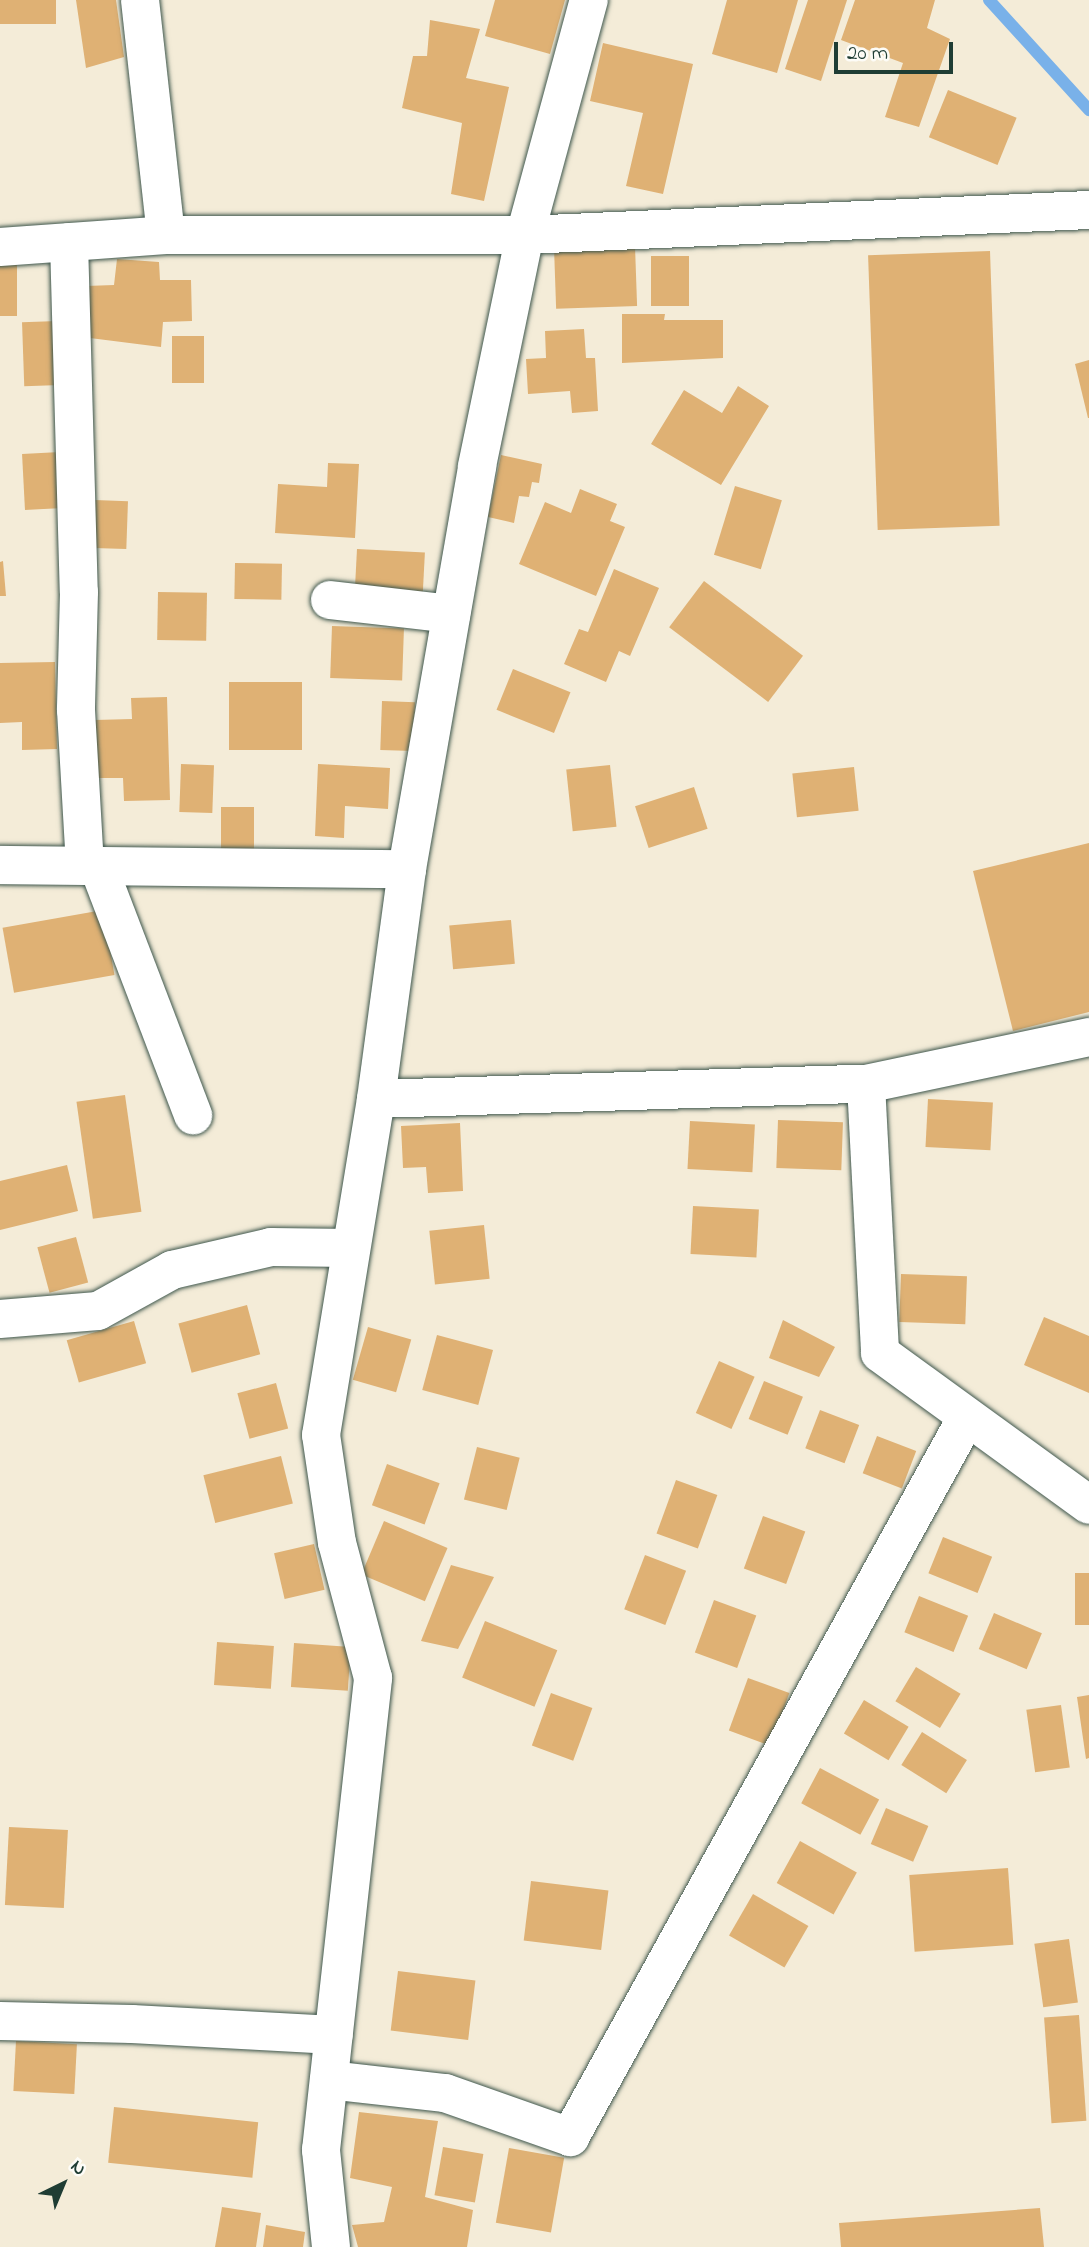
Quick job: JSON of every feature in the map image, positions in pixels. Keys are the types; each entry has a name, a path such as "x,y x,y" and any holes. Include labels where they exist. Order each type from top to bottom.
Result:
{"street":[{"path":"140,0 166,235"},
{"path":"331,2247 321,2150 373,1678 337,1543 321,1436 376,1099 407,869 477,466 525,235 589,0"},
{"path":"0,247 166,235 525,235 1089,210"},
{"path":"69,242 79,592 76,710 91,866 193,1115"},
{"path":"330,600 452,614"},
{"path":"0,865 407,869"},
{"path":"376,1099 866,1084 1089,1037"},
{"path":"866,1084 880,1353 1089,1505"},
{"path":"0,1319 98,1311 172,1270 271,1247 351,1248"},
{"path":"329,2080 445,2093 570,2137 967,1417"},
{"path":"0,2021 132,2024 334,2035"}],"building":[{"path":"0,0 56,0 56,24 0,24"},
{"path":"76,0 116,0 124,57 86,68"},
{"path":"495,0 565,0 550,54 485,36"},
{"path":"727,0 798,0 777,73 712,54"},
{"path":"808,0 847,0 821,81 785,69"},
{"path":"855,0 935,0 927,28 950,39 919,127 885,117 903,63 841,40"},
{"path":"430,20 480,29 466,78 509,87 484,201 451,194 462,123 402,108 413,56 427,56"},
{"path":"603,43 693,64 663,194 626,186 643,113 590,101"},
{"path":"948,90 1017,118 998,165 929,137"},
{"path":"635,246 637,306 556,309 554,249"},
{"path":"990,251 1000,526 878,530 868,255"},
{"path":"651,256 689,256 689,306 651,306"},
{"path":"117,259 159,262 160,280 191,280 192,321 163,322 161,347 82,337 86,286 114,285"},
{"path":"0,265 17,265 17,316 0,316"},
{"path":"622,314 665,314 664,320 723,320 723,358 622,363"},
{"path":"58,321 60,385 24,386 22,322"},
{"path":"584,329 586,358 595,358 598,411 572,413 570,391 528,394 526,359 546,358 545,331"},
{"path":"172,336 204,336 204,383 172,383"},
{"path":"1089,360 1089,418 1088,418 1075,364"},
{"path":"738,386 769,406 721,485 651,444 684,390 722,413"},
{"path":"60,452 63,508 25,510 22,454"},
{"path":"501,455 542,464 539,483 532,482 529,497 519,496 514,523 488,517"},
{"path":"328,463 359,464 355,538 275,533 278,484 327,487"},
{"path":"735,486 782,500 761,569 714,555"},
{"path":"580,489 617,504 610,521 625,527 596,596 519,564 545,502 571,513"},
{"path":"95,500 128,501 126,549 93,548"},
{"path":"357,549 425,553 423,595 355,591"},
{"path":"3,561 6,596 0,596 0,562"},
{"path":"235,563 282,564 281,600 234,599"},
{"path":"614,569 659,588 630,656 619,651 606,682 564,664 579,629 588,632"},
{"path":"704,581 803,656 768,702 669,627"},
{"path":"158,592 207,593 206,641 157,640"},
{"path":"332,626 404,629 402,680 330,678"},
{"path":"55,662 57,749 22,750 22,722 0,723 0,663"},
{"path":"513,669 570,692 554,733 497,710"},
{"path":"229,682 302,682 302,750 229,750"},
{"path":"167,697 170,800 124,801 123,778 96,778 95,720 132,719 131,698"},
{"path":"382,701 415,702 413,751 380,750"},
{"path":"181,764 214,765 212,813 179,812"},
{"path":"318,764 390,768 388,809 345,806 344,838 315,836"},
{"path":"610,765 616,827 573,831 566,770"},
{"path":"854,767 859,811 797,817 792,773"},
{"path":"694,787 708,829 649,848 635,806"},
{"path":"221,807 254,807 254,855 221,855"},
{"path":"1089,843 1089,1012 1013,1031 973,871"},
{"path":"103,910 114,975 14,993 3,928"},
{"path":"511,920 515,964 453,969 449,925"},
{"path":"125,1095 141,1212 93,1219 76,1102"},
{"path":"928,1099 993,1102 990,1150 925,1147"},
{"path":"778,1120 843,1122 841,1170 776,1168"},
{"path":"690,1121 755,1124 752,1172 687,1169"},
{"path":"460,1123 463,1191 428,1193 426,1167 403,1168 401,1126"},
{"path":"67,1165 78,1211 0,1230 0,1181"},
{"path":"693,1206 759,1209 756,1257 690,1254"},
{"path":"484,1225 490,1279 435,1284 429,1231"},
{"path":"76,1237 88,1282 50,1293 37,1247"},
{"path":"901,1274 967,1276 965,1324 899,1322"},
{"path":"247,1305 260,1354 192,1373 178,1323"},
{"path":"1044,1317 1089,1336 1089,1393 1024,1365"},
{"path":"783,1320 835,1347 819,1377 769,1358"},
{"path":"134,1321 146,1363 79,1383 67,1340"},
{"path":"368,1327 411,1339 396,1392 353,1380"},
{"path":"437,1335 493,1350 478,1405 422,1390"},
{"path":"719,1361 755,1377 731,1429 696,1413"},
{"path":"764,1381 803,1397 788,1435 749,1419"},
{"path":"276,1383 288,1428 250,1439 237,1393"},
{"path":"820,1410 859,1425 845,1463 805,1448"},
{"path":"877,1436 916,1451 902,1488 863,1473"},
{"path":"477,1447 520,1458 507,1510 464,1499"},
{"path":"281,1456 293,1504 215,1523 203,1475"},
{"path":"387,1464 440,1483 425,1524 372,1505"},
{"path":"676,1480 717,1495 698,1549 657,1534"},
{"path":"763,1516 805,1531 786,1584 744,1569"},
{"path":"384,1521 448,1548 425,1601 361,1574"},
{"path":"943,1537 992,1557 978,1593 928,1573"},
{"path":"314,1544 325,1590 285,1599 274,1553"},
{"path":"645,1555 686,1571 665,1625 624,1609"},
{"path":"451,1565 494,1577 458,1649 421,1641"},
{"path":"1075,1573 1089,1573 1089,1625 1075,1625"},
{"path":"919,1596 968,1616 954,1652 904,1632"},
{"path":"714,1600 756,1615 737,1668 695,1653"},
{"path":"994,1613 1042,1633 1027,1669 979,1649"},
{"path":"485,1621 557,1650 534,1707 462,1678"},
{"path":"217,1642 274,1646 271,1689 214,1685"},
{"path":"294,1643 351,1647 348,1691 291,1687"},
{"path":"916,1667 961,1694 940,1728 895,1701"},
{"path":"748,1678 789,1693 770,1746 729,1731"},
{"path":"551,1693 592,1708 573,1761 532,1746"},
{"path":"1089,1695 1089,1758 1086,1759 1077,1697"},
{"path":"864,1700 909,1727 888,1760 844,1733"},
{"path":"1061,1705 1070,1767 1035,1772 1026,1710"},
{"path":"922,1732 967,1760 946,1793 901,1765"},
{"path":"820,1768 879,1799 860,1835 801,1803"},
{"path":"886,1808 928,1826 913,1862 871,1844"},
{"path":"9,1827 68,1830 64,1908 5,1905"},
{"path":"800,1841 857,1873 834,1914 777,1883"},
{"path":"1008,1868 1013,1945 915,1952 909,1875"},
{"path":"531,1881 608,1891 601,1950 524,1941"},
{"path":"753,1894 808,1926 784,1968 729,1936"},
{"path":"1069,1939 1078,2002 1043,2007 1034,1944"},
{"path":"398,1971 475,1981 468,2040 391,2031"},
{"path":"1079,2015 1086,2121 1051,2123 1044,2017"},
{"path":"16,2041 77,2044 74,2094 13,2091"},
{"path":"114,2107 258,2122 252,2178 108,2163"},
{"path":"359,2112 438,2121 425,2197 473,2210 467,2247 358,2247 352,2225 384,2222 392,2187 350,2178"},
{"path":"443,2147 483,2154 475,2202 434,2195"},
{"path":"509,2148 564,2158 551,2233 496,2223"},
{"path":"222,2207 261,2213 256,2247 215,2247"},
{"path":"1040,2208 1044,2247 841,2247 839,2223"},
{"path":"266,2225 305,2232 303,2247 263,2247"}],"waterway":[{"path":"989,0 1089,110"}]}
